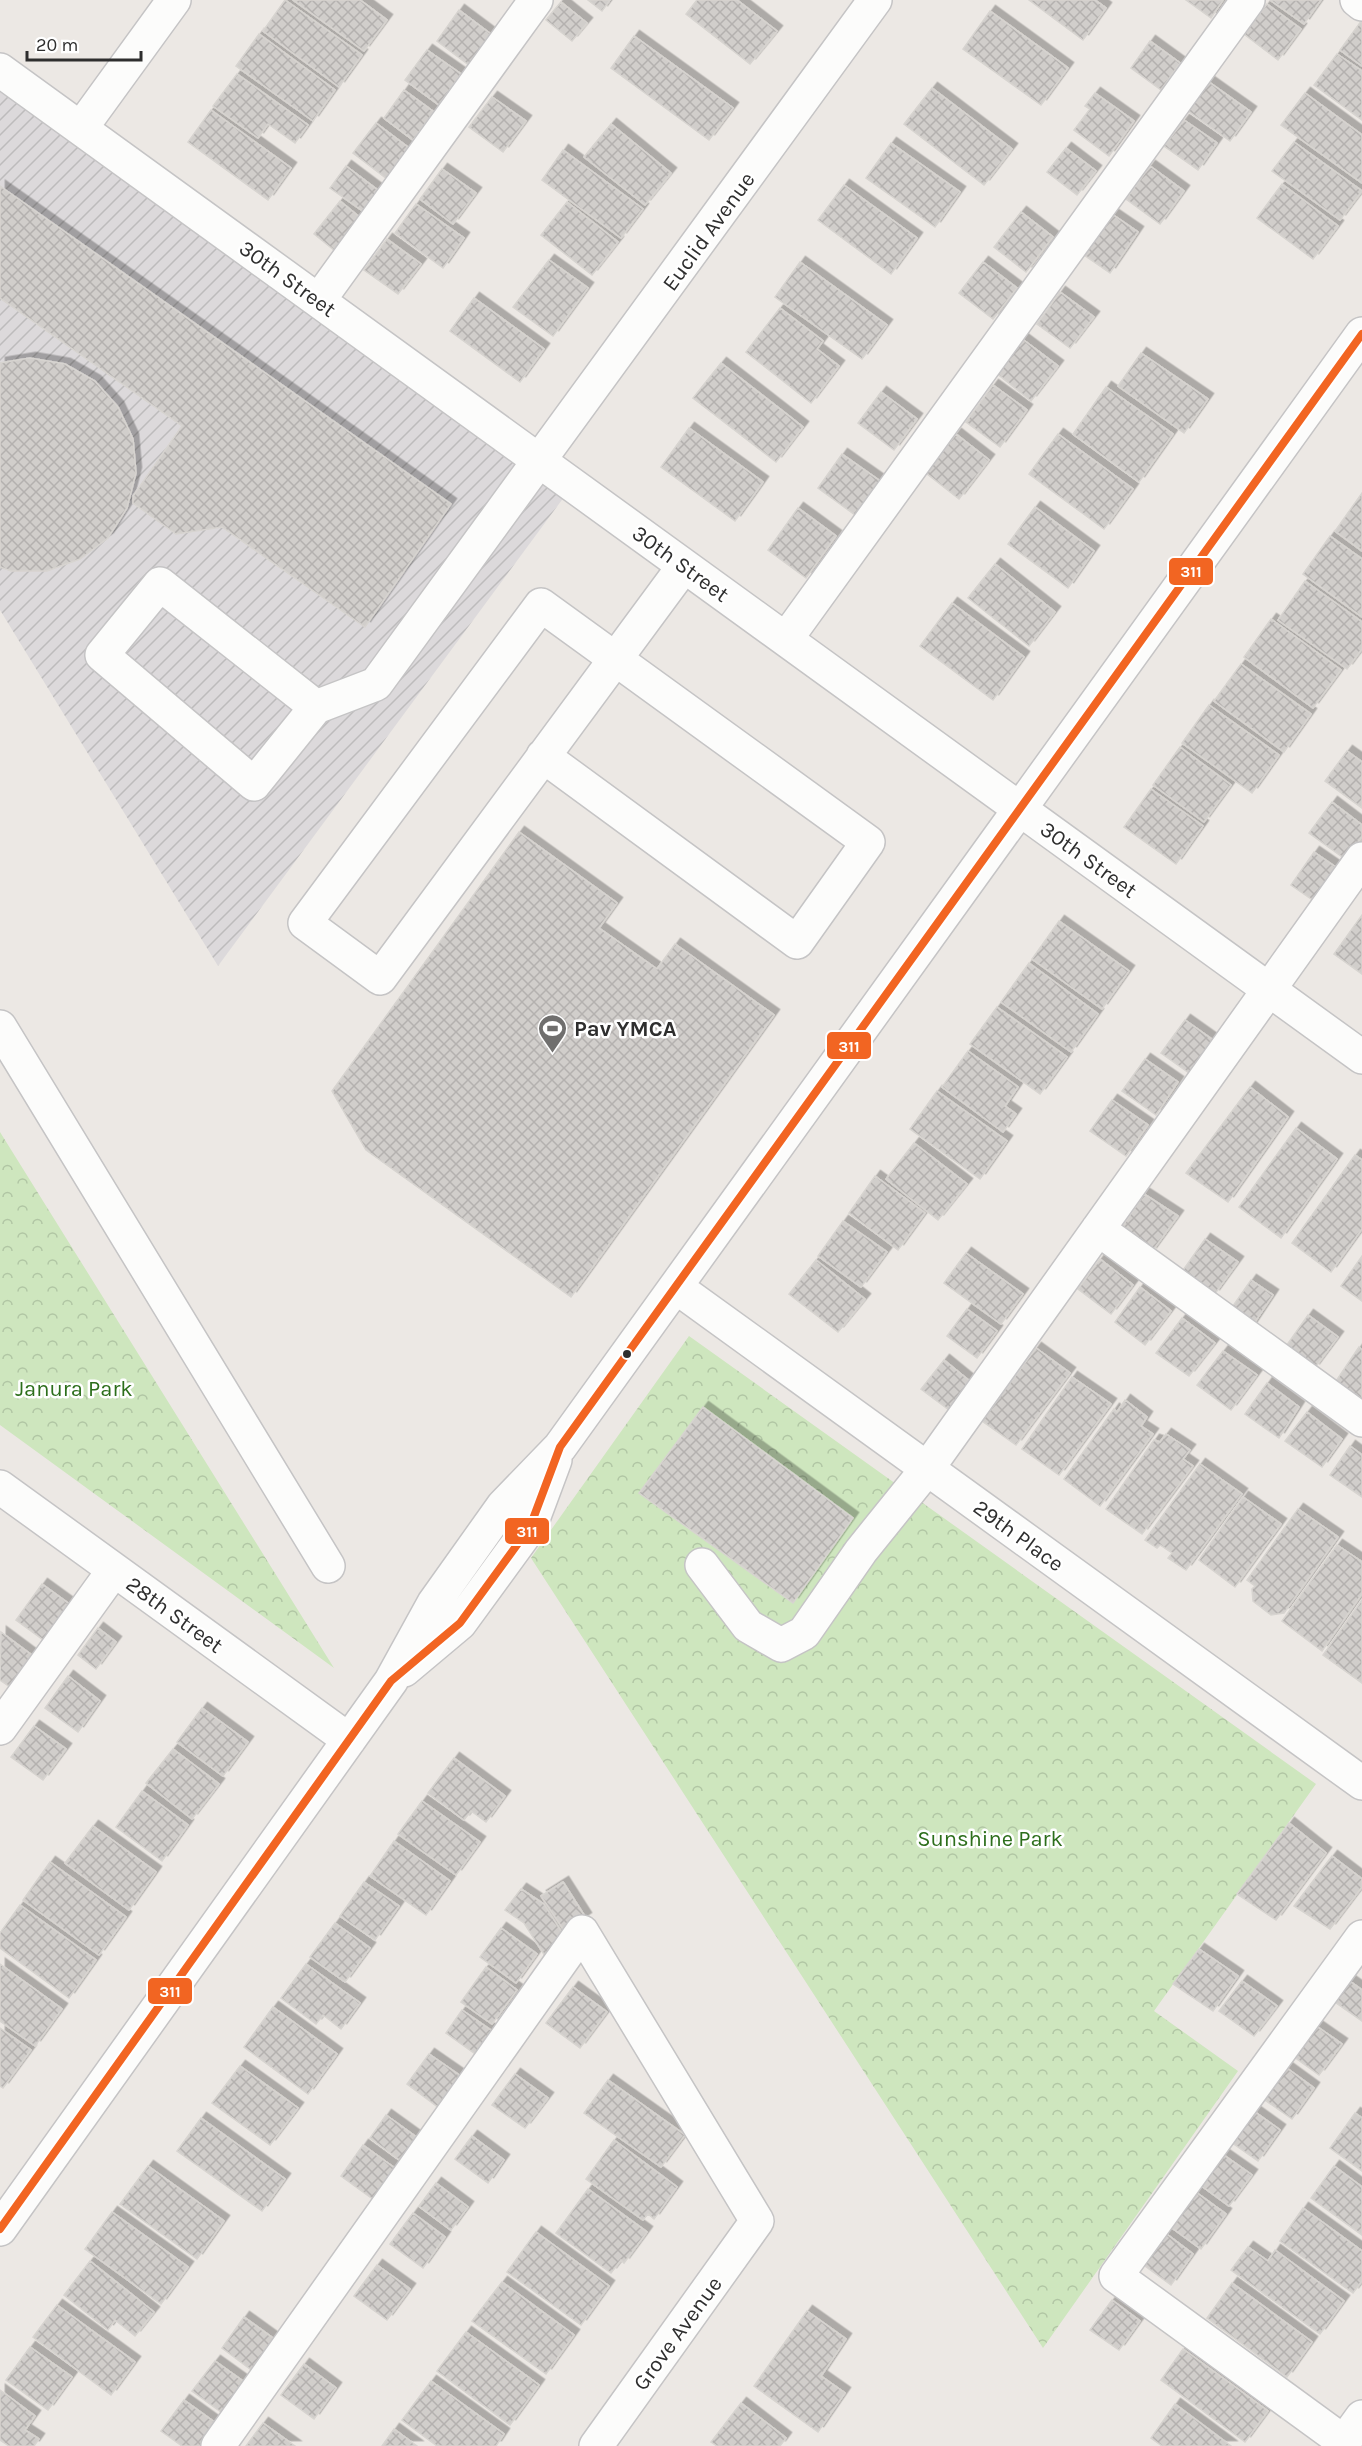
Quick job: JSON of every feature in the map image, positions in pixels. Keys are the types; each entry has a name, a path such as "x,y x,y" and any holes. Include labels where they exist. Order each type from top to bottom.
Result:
{"street":[{"path":"81,128 174,0"},
{"path":"319,300 536,0"},
{"name":"Euclid Avenue","path":"316,706 376,684 541,461 875,0"},
{"path":"786,639 1248,0"},
{"path":"1357,0 1362,4"},
{"name":"30th Street","path":"0,70 1362,1057"},
{"path":"0,2229 391,1681 460,1623 530,1527 560,1447 1020,809 1359,345"},
{"path":"543,756 797,942 868,842 616,658 541,605 304,923 380,978 543,756 616,658 684,566"},
{"path":"160,584 316,706 254,784 102,655 160,584"},
{"path":"702,1565 748,1626 781,1645 804,1633 861,1551 927,1468 1362,859"},
{"path":"0,1027 328,1566"},
{"path":"1098,1228 1362,1420"},
{"name":"29th Place","path":"676,1287 1362,1783"},
{"name":"28th Street","path":"0,1487 349,1740"},
{"path":"0,1728 114,1570"},
{"name":"Grove Avenue","path":"218,2446 582,1932 757,2221 596,2446"},
{"path":"1349,2435 1116,2276 1362,1937"}],"shaded area":[{"path":"0,85 567,493 218,966 0,610"}],"green space":[{"name":"Janura Park","path":"0,1132 334,1668 0,1425"},
{"name":"Sunshine Park","path":"689,1336 1316,1784 1154,2011 1238,2071 1043,2348 531,1558"}],"building":[{"path":"285,0 362,55 339,87 263,31"},
{"path":"293,0 360,0 387,20 364,51"},
{"path":"588,0 610,0 602,11"},
{"path":"697,0 737,0 777,31 750,64 686,14"},
{"path":"1029,0 1095,0 1106,8 1083,40"},
{"path":"1186,0 1223,0 1211,18"},
{"path":"1270,0 1321,0 1304,24"},
{"path":"561,2 587,23 572,41 546,20"},
{"path":"1267,4 1301,29 1278,60 1244,34"},
{"path":"459,10 492,35 470,66 437,41"},
{"path":"990,11 1068,68 1041,105 963,49"},
{"path":"1362,20 1362,66 1340,50"},
{"path":"259,34 335,90 313,121 236,66"},
{"path":"634,36 733,108 709,140 611,68"},
{"path":"1150,41 1180,63 1161,90 1131,68"},
{"path":"427,50 461,74 439,105 405,80"},
{"path":"1337,54 1362,71 1362,120 1314,85"},
{"path":"237,74 308,125 295,143 268,124 258,138 213,106"},
{"path":"1209,82 1251,112 1230,141 1188,111"},
{"path":"932,88 1012,149 984,185 904,124"},
{"path":"404,90 434,112 413,140 384,118"},
{"path":"1095,93 1134,121 1109,156 1074,130 1090,109 1085,106"},
{"path":"1305,93 1362,135 1362,183 1281,125"},
{"path":"492,97 526,121 503,152 469,127"},
{"path":"211,110 291,168 268,200 188,142"},
{"path":"1184,120 1217,143 1198,170 1164,146"},
{"path":"376,123 409,148 387,179 353,153"},
{"path":"611,124 671,173 645,205 584,157"},
{"path":"1294,142 1362,191 1340,220 1272,171"},
{"path":"891,143 960,192 935,227 866,178"},
{"path":"1066,148 1096,171 1077,195 1047,172"},
{"path":"563,150 643,209 621,238 542,180"},
{"path":"346,166 379,191 364,212 330,188"},
{"path":"1150,166 1184,191 1160,224 1126,199"},
{"path":"442,169 476,193 453,224 420,199"},
{"path":"1282,184 1338,226 1313,259 1257,218"},
{"path":"844,185 917,238 891,274 818,220"},
{"path":"0,186 451,504 365,627 222,527 176,534 133,503 133,496 182,426 0,298"},
{"path":"340,201 362,219 335,251 314,234"},
{"path":"567,202 618,242 592,275 541,235"},
{"path":"416,204 464,238 443,268 395,233"},
{"path":"1021,212 1053,237 1026,272 994,247"},
{"path":"1109,212 1138,232 1110,273 1081,253"},
{"path":"387,239 421,264 398,294 364,270"},
{"path":"549,260 588,288 553,336 513,307"},
{"path":"800,262 887,325 862,359 775,297"},
{"path":"983,262 1017,288 993,319 959,293"},
{"path":"1060,292 1094,317 1070,348 1037,324"},
{"path":"474,298 544,349 520,382 450,331"},
{"path":"780,308 823,341 817,349 839,366 811,403 746,352"},
{"path":"1021,338 1058,366 1031,401 995,372"},
{"path":"1141,353 1208,399 1184,433 1118,386"},
{"path":"30,358 65,364 95,381 118,407 133,439 136,473 127,508 108,538 80,559 47,571 11,571 0,567 0,363"},
{"path":"721,363 803,427 776,462 693,398"},
{"path":"993,385 1027,410 1000,447 966,422"},
{"path":"1106,387 1173,434 1139,482 1073,434"},
{"path":"881,392 917,419 894,450 858,423"},
{"path":"689,428 763,482 735,521 661,467"},
{"path":"956,434 989,460 959,499 926,473"},
{"path":"1058,434 1133,489 1104,529 1029,474"},
{"path":"842,454 880,481 855,515 818,488"},
{"path":"1362,493 1362,551 1335,531"},
{"path":"1035,507 1094,551 1068,588 1008,544"},
{"path":"798,508 836,536 806,578 768,550"},
{"path":"1330,536 1362,559 1362,617 1303,574"},
{"path":"995,564 1055,612 1029,646 968,598"},
{"path":"1305,581 1362,622 1362,649 1347,669 1278,620"},
{"path":"952,603 1024,657 993,700 920,646"},
{"path":"1271,619 1341,670 1313,708 1244,657"},
{"path":"1241,664 1311,714 1284,752 1214,701"},
{"path":"1209,705 1279,755 1252,793 1182,743"},
{"path":"1180,747 1231,785 1204,822 1153,785"},
{"path":"1347,751 1362,762 1362,808 1325,781"},
{"path":"1151,789 1203,826 1176,864 1124,827"},
{"path":"1332,802 1362,825 1362,837 1345,859 1309,833"},
{"name":"Pav YMCA","path":"519,832 617,903 599,928 657,969 675,944 774,1015 571,1297 366,1150 332,1091"},
{"path":"1314,852 1337,868 1314,901 1291,885"},
{"path":"1362,915 1362,974 1334,954"},
{"path":"1059,921 1129,971 1102,1009 1032,959"},
{"path":"1029,963 1098,1014 1071,1052 1001,1002"},
{"path":"997,1007 1067,1057 1040,1094 970,1044"},
{"path":"1185,1020 1213,1040 1189,1073 1161,1053"},
{"path":"968,1051 1018,1087 1005,1106 1016,1114 1003,1132 942,1087"},
{"path":"1145,1059 1178,1082 1156,1115 1122,1091"},
{"path":"1250,1087 1288,1117 1228,1202 1186,1173"},
{"path":"937,1091 1007,1141 980,1179 910,1129"},
{"path":"1112,1100 1148,1125 1126,1156 1090,1131"},
{"path":"1296,1128 1337,1159 1281,1238 1239,1207"},
{"path":"914,1143 967,1184 938,1220 886,1179"},
{"path":"1355,1155 1362,1160 1362,1229 1331,1272 1292,1243"},
{"path":"875,1176 925,1213 898,1250 849,1213"},
{"path":"1144,1194 1178,1216 1151,1253 1120,1230"},
{"path":"843,1221 887,1252 861,1287 818,1256"},
{"path":"1205,1239 1238,1262 1214,1295 1181,1273"},
{"path":"966,1253 1023,1294 1001,1324 944,1283"},
{"path":"1362,1256 1362,1301 1341,1286"},
{"path":"1100,1259 1133,1285 1111,1314 1078,1289"},
{"path":"816,1260 865,1299 838,1332 789,1294"},
{"path":"1251,1280 1273,1295 1251,1328 1228,1313"},
{"path":"1140,1287 1171,1311 1145,1345 1115,1322"},
{"path":"967,1309 997,1331 977,1358 947,1336"},
{"path":"1308,1315 1338,1337 1314,1369 1284,1349"},
{"path":"1182,1318 1215,1343 1189,1376 1156,1353"},
{"path":"1359,1347 1362,1350 1362,1404 1334,1384"},
{"path":"1036,1348 1070,1373 1016,1445 982,1421"},
{"path":"1223,1351 1257,1375 1231,1410 1197,1385"},
{"path":"944,1360 971,1382 949,1410 921,1389"},
{"path":"1072,1377 1111,1404 1059,1475 1022,1449"},
{"path":"1267,1383 1299,1407 1279,1438 1245,1414"},
{"path":"1125,1400 1147,1417 1141,1426 1153,1434 1100,1506 1064,1479 1114,1409 1117,1412"},
{"path":"703,1407 853,1518 793,1603 639,1493"},
{"path":"1307,1412 1342,1439 1322,1467 1285,1441"},
{"path":"1166,1434 1190,1450 1183,1459 1193,1466 1142,1534 1106,1509 1154,1440 1160,1442"},
{"path":"1350,1446 1362,1455 1362,1497 1330,1475"},
{"path":"1200,1464 1242,1494 1186,1570 1168,1558 1172,1553 1160,1545 1157,1548 1145,1540"},
{"path":"1243,1497 1281,1524 1235,1587 1199,1560"},
{"path":"1298,1509 1338,1537 1284,1613 1271,1615 1253,1601 1252,1589 1255,1586 1247,1580"},
{"path":"1337,1545 1362,1562 1362,1594 1322,1651 1282,1621"},
{"path":"42,1584 72,1606 46,1642 16,1620"},
{"path":"1362,1600 1362,1683 1323,1655"},
{"path":"98,1628 116,1642 96,1669 78,1655"},
{"path":"1,1632 33,1656 10,1687 0,1680"},
{"path":"68,1676 100,1701 78,1732 45,1708"},
{"path":"202,1708 248,1742 223,1776 177,1742"},
{"path":"34,1726 66,1749 43,1780 11,1757"},
{"path":"173,1749 219,1784 192,1819 146,1783"},
{"path":"454,1758 505,1796 486,1822 471,1811 464,1820 428,1793"},
{"path":"142,1791 188,1825 162,1861 116,1827"},
{"path":"422,1801 480,1842 456,1875 398,1834"},
{"path":"1289,1823 1326,1853 1276,1920 1237,1894"},
{"path":"93,1826 156,1872 129,1910 65,1863"},
{"path":"394,1841 450,1881 426,1915 370,1876"},
{"path":"1332,1856 1362,1879 1362,1887 1330,1929 1294,1906"},
{"path":"50,1862 126,1917 99,1955 23,1900"},
{"path":"364,1882 399,1906 375,1940 340,1916"},
{"path":"563,1882 586,1918 565,1932 541,1896"},
{"path":"521,1889 544,1904 568,1942 545,1956 524,1923 505,1910"},
{"path":"20,1905 96,1960 69,1998 0,1948 0,1933"},
{"path":"335,1923 370,1948 345,1982 310,1957"},
{"path":"501,1928 537,1954 516,1983 480,1957"},
{"path":"1199,1949 1238,1976 1213,2011 1173,1984"},
{"path":"0,1964 62,2009 35,2046 0,2021"},
{"path":"306,1964 360,2003 341,2029 323,2015 316,2024 281,1998"},
{"path":"486,1967 517,1990 492,2024 461,2002"},
{"path":"1347,1979 1362,1990 1362,2021 1332,2000"},
{"path":"1242,1981 1277,2006 1254,2036 1219,2011"},
{"path":"573,1987 607,2012 580,2048 546,2023"},
{"path":"273,2007 337,2054 308,2094 244,2047"},
{"path":"462,2010 495,2033 478,2056 446,2033"},
{"path":"1312,2023 1342,2044 1319,2075 1290,2054"},
{"path":"0,2028 31,2050 3,2088 0,2086"},
{"path":"429,2054 462,2077 439,2108 407,2084"},
{"path":"240,2066 298,2108 270,2145 212,2103"},
{"path":"1284,2066 1314,2088 1292,2119 1262,2098"},
{"path":"515,2074 548,2098 525,2128 492,2105"},
{"path":"608,2080 685,2135 661,2167 584,2113"},
{"path":"1251,2109 1280,2130 1258,2161 1228,2140"},
{"path":"1355,2113 1362,2118 1362,2171 1330,2148"},
{"path":"386,2115 419,2139 402,2162 370,2138"},
{"path":"201,2118 285,2179 262,2211 177,2151"},
{"path":"472,2136 504,2160 488,2183 455,2159"},
{"path":"614,2140 677,2187 654,2219 648,2214 643,2220 586,2179"},
{"path":"363,2145 396,2169 374,2200 341,2176"},
{"path":"1221,2153 1252,2175 1229,2206 1199,2184"},
{"path":"148,2166 224,2221 197,2259 120,2204"},
{"path":"1334,2166 1362,2187 1362,2235 1311,2198"},
{"path":"436,2183 468,2207 451,2230 419,2206"},
{"path":"588,2189 647,2232 624,2263 621,2260 611,2273 556,2233"},
{"path":"1193,2190 1226,2214 1201,2249 1168,2225"},
{"path":"1303,2208 1362,2251 1362,2281 1353,2293 1280,2241"},
{"path":"112,2212 188,2267 161,2304 85,2249"},
{"path":"413,2213 445,2237 423,2268 390,2244"},
{"path":"536,2232 609,2286 581,2325 507,2272"},
{"path":"1164,2232 1193,2254 1171,2285 1141,2263"},
{"path":"1248,2247 1268,2261 1275,2250 1344,2301 1320,2334 1231,2270"},
{"path":"90,2261 154,2312 135,2336 115,2320 108,2330 64,2295"},
{"path":"377,2265 410,2289 387,2320 354,2296"},
{"path":"502,2282 574,2335 546,2374 472,2321"},
{"path":"1232,2283 1312,2342 1287,2377 1207,2318"},
{"path":"1112,2300 1140,2321 1119,2350 1090,2330"},
{"path":"57,2305 135,2362 111,2395 33,2337"},
{"path":"807,2311 846,2339 821,2376 845,2393 818,2432 754,2386"},
{"path":"244,2317 277,2341 254,2372 222,2348"},
{"path":"466,2332 539,2385 510,2425 437,2371"},
{"path":"30,2347 72,2377 48,2410 6,2380"},
{"path":"1183,2349 1268,2411 1245,2442 1161,2380"},
{"path":"215,2361 247,2384 225,2415 192,2391"},
{"path":"304,2364 336,2388 314,2419 281,2395"},
{"path":"431,2381 504,2434 496,2446 437,2446 402,2420"},
{"path":"0,2390 35,2416 25,2430 39,2439 34,2446 9,2446 0,2440"},
{"path":"184,2400 217,2424 200,2446 182,2446 161,2431"},
{"path":"741,2403 786,2438 780,2446 717,2446 711,2442"},
{"path":"1175,2404 1231,2446 1162,2446 1151,2438"},
{"path":"263,2423 295,2446 246,2446"},
{"path":"394,2429 417,2446 382,2446"}],"transit line":[{"name":"311","path":"0,2229 391,1681 460,1623 530,1527 560,1447 1362,334"}],"place":[{"name":"Pav YMCA","path":"553,1054"}]}
